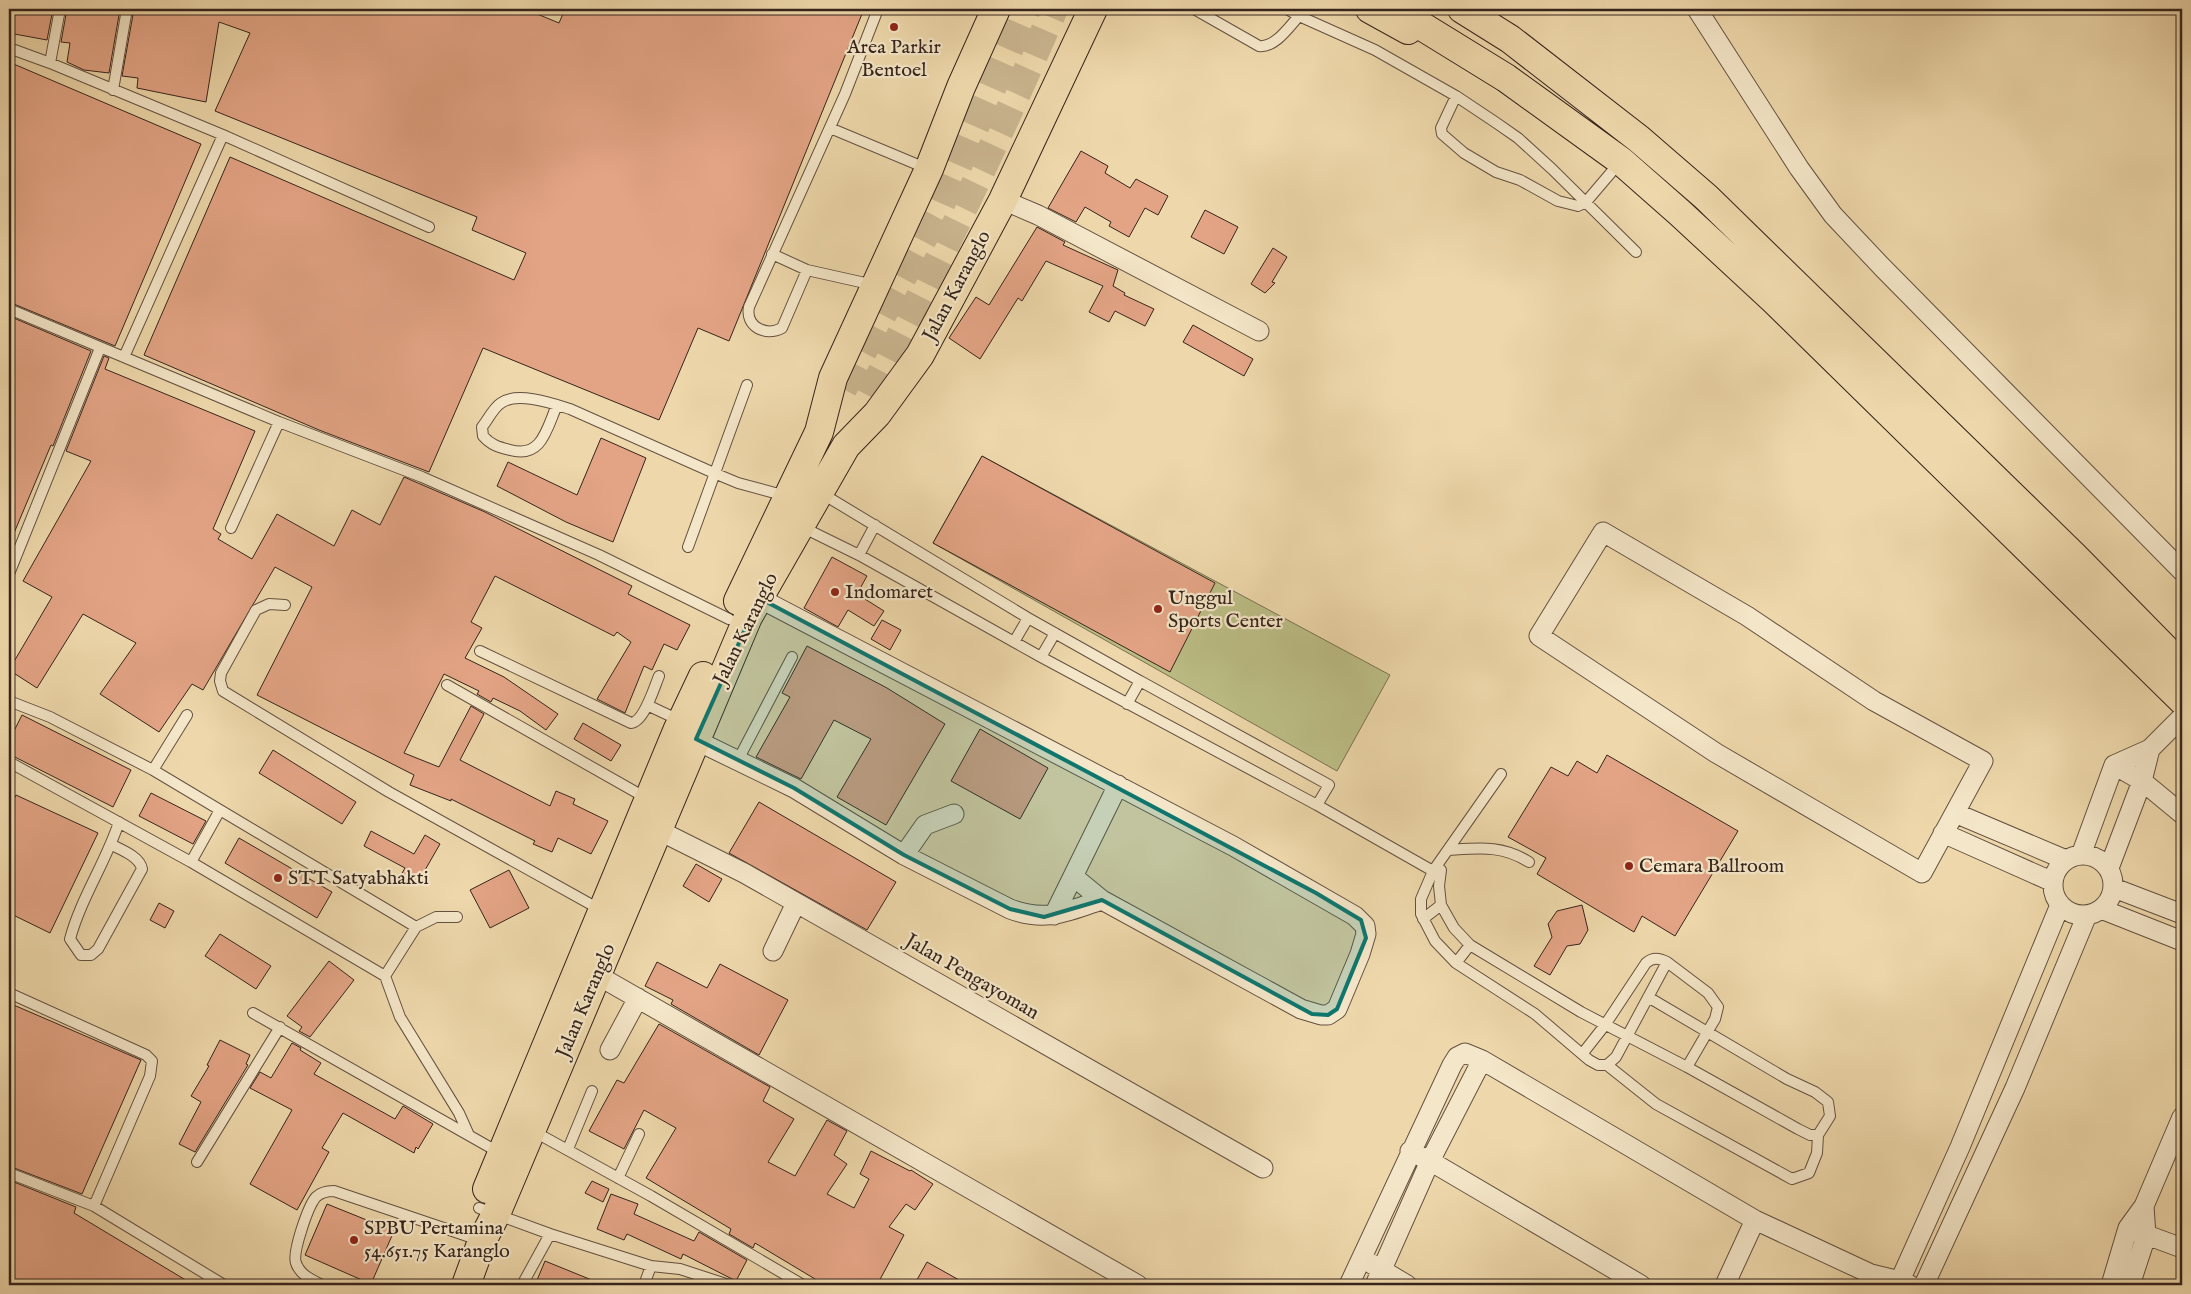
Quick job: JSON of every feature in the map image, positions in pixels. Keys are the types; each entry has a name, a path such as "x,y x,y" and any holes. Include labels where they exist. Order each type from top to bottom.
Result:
{"highway":[{"name":"Jalan Karanglo","path":"448,1285 475,1238 531,1130 658,830 685,731 729,619 819,432 833,378 877,286 929,169 961,87 996,9"},
{"name":"Jalan Karanglo","path":"488,1211 500,1153 649,799 748,617 846,446 877,414 920,355 1003,200 1093,9"},
{"path":"1370,9 1396,22 1445,54 1680,213 1775,301 2181,704"},
{"path":"1394,9 1506,78 1615,168"},
{"path":"1462,9 1526,51 1639,139 1706,197 2075,557 2182,666"},
{"path":"819,432 843,389"},
{"path":"846,446 869,396"},
{"name":"Jalan Karanglo","path":"466,1285 475,1238"}],"street":[{"path":"1697,9 1799,168 1833,215 2182,571"},
{"path":"1003,200 1038,215 1258,331"},
{"path":"1603,532 1747,616 1874,701 1983,761 1943,833 1922,874 1716,753 1539,636 1603,532"},
{"path":"759,598 1118,785 1155,807 1233,846 1355,916 1365,926 1366,934 1360,954 1336,1009 1328,1015 1321,1015 1301,1009 1102,900 1074,877"},
{"path":"2109,868 2142,781 2150,749 2181,704"},
{"path":"685,731 794,788 904,855 1025,915 1044,917 1102,900"},
{"path":"2150,749 2114,765 2073,858 2057,870 2053,882 2055,895 2060,905 2074,914 2094,912 2182,941"},
{"path":"2114,765 2142,781 2182,814"},
{"path":"1054,915 1118,785"},
{"path":"1924,1285 2094,912 2109,900 2114,888 2109,868 2099,859 2073,858 1955,813"},
{"path":"904,855 925,824 954,814"},
{"name":"Jalan Pengayoman","path":"658,830 744,873 1262,1168"},
{"path":"1943,833 2053,882"},
{"path":"2114,888 2182,914"},
{"path":"773,951 796,903"},
{"path":"1349,1285 1454,1060 1464,1053 1482,1060 1755,1220 1875,1280 1902,1284 2060,905"},
{"path":"597,975 1138,1285"},
{"path":"610,1050 638,998"},
{"path":"1378,1278 1430,1161 1482,1060"},
{"path":"2111,1285 2128,1228 2144,1206 2181,1121"},
{"path":"1410,1152 1430,1161 1641,1285"},
{"path":"2130,1285 2146,1236 2144,1206"},
{"path":"1725,1285 1755,1220"},
{"path":"2128,1228 2182,1248"},
{"path":"1362,1257 1378,1278 1407,1285"}],"lane":[{"path":"50,63 60,9"},
{"path":"113,90 127,9"},
{"path":"807,270 782,328 768,331 755,327 750,320 749,310 772,254 830,128 878,9"},
{"path":"1194,9 1259,46 1264,47 1271,45 1299,16"},
{"path":"1287,9 1375,50 1456,96 1518,138 1636,252"},
{"path":"9,48 50,63 223,135 429,226"},
{"path":"1456,96 1442,131 1464,153 1496,172 1520,180 1558,202 1578,206 1586,202 1615,168"},
{"path":"830,128 929,169"},
{"path":"124,357 223,135"},
{"path":"772,254 807,270 877,286"},
{"path":"9,309 279,422 422,478 599,556 729,619"},
{"path":"9,574 100,348"},
{"path":"688,547 747,385"},
{"path":"557,405 538,444 529,451 517,452 493,446 483,436 482,427 502,402 514,399 527,399 557,405 570,409 714,474 787,496"},
{"path":"231,528 279,422"},
{"path":"820,492 1054,633 1328,785 1317,805"},
{"path":"858,556 875,525"},
{"path":"799,526 858,556 1127,704 1317,805 1436,873"},
{"path":"285,605 269,604 256,610 221,673 220,685 223,691 389,792 602,911"},
{"path":"1014,642 1028,618"},
{"path":"1041,657 1054,633"},
{"path":"480,651 627,722 633,723 637,721 647,705 659,676"},
{"path":"738,760 792,657"},
{"path":"1127,704 1140,681"},
{"path":"447,685 649,799"},
{"path":"9,701 50,717 153,770 416,927"},
{"path":"647,705 685,731"},
{"path":"153,770 187,715"},
{"path":"9,762 191,862 385,976 400,1017 468,1133"},
{"path":"1501,774 1447,853 1420,905 1423,919 1435,941 1456,963 1535,1014 1593,1062 1607,1066 1656,1104 1792,1179 1809,1173 1818,1153 1818,1135 1830,1112 1828,1102 1648,997"},
{"path":"191,862 220,810"},
{"path":"112,845 141,863 142,869 98,949 91,955 81,955 70,938 76,918 112,845 119,822"},
{"path":"1447,853 1488,848 1504,850 1529,862"},
{"path":"1436,873 1441,905 1454,928 1470,945 1605,1025 1798,1129 1812,1135 1818,1135"},
{"path":"1423,919 1441,905"},
{"path":"385,976 416,927 436,917 456,917"},
{"path":"1456,963 1470,945"},
{"path":"1583,1053 1605,1025 1646,963 1655,958 1666,962 1708,993 1715,1001 1717,1012 1687,1068"},
{"path":"1607,1066 1613,1061 1666,962"},
{"path":"9,993 146,1055 152,1061 150,1076 94,1206"},
{"path":"253,1013 408,1102 468,1133 500,1153"},
{"path":"197,1162 280,1027"},
{"path":"568,1149 592,1091"},
{"path":"531,1130 568,1149 803,1285"},
{"path":"618,1178 639,1134"},
{"path":"9,1173 94,1206 224,1285"},
{"path":"322,1285 303,1274 295,1258 296,1248 313,1201 321,1193 334,1191 475,1238"},
{"path":"488,1211 550,1234 650,1266 680,1269 729,1285"},
{"path":"522,1285 550,1234"},
{"path":"644,1285 650,1266"}],"highlighted area":[{"path":"759,598 1316,893 1361,920 1366,938 1337,1009 1328,1015 1312,1014 1102,900 1044,917 1010,909 904,855 794,788 696,739"}],"green space":[{"name":"Unggul Sports Center","path":"982,456 1390,675 1337,771 933,543"}],"building":[{"path":"9,9 53,9 47,40 9,33"},
{"path":"67,9 120,9 109,73 84,70 67,62 70,43 61,42"},
{"path":"134,9 525,9 559,23 565,9 864,9 729,341 698,328 659,420 483,348 429,472 319,430 144,355 230,157 514,280 526,253 472,230 477,217 215,111 250,33 219,22 206,102 137,88 138,78 122,76"},
{"path":"9,62 201,144 115,346 9,302"},
{"path":"1081,151 1108,166 1105,173 1130,188 1136,179 1168,196 1158,215 1145,208 1129,237 1109,226 1111,222 1085,207 1076,222 1048,208"},
{"path":"1205,210 1238,227 1224,254 1191,237"},
{"path":"1037,227 1065,242 1063,245 1118,270 1113,286 1125,293 1124,295 1154,309 1145,326 1115,311 1109,322 1089,312 1103,286 1046,261 1022,301 1018,298 980,359 949,338 976,297 989,305"},
{"path":"1273,248 1287,257 1272,282 1275,283 1265,293 1251,284"},
{"path":"9,316 91,351 53,446 51,445 9,545"},
{"path":"1193,325 1253,359 1244,376 1183,342"},
{"path":"104,356 109,358 105,369 255,431 213,529 221,534 218,539 252,559 277,514 334,546 352,510 380,525 404,477 485,512 632,586 628,594 690,625 677,650 664,644 652,670 644,666 625,713 597,699 631,642 617,632 614,636 495,576 471,622 482,628 465,658 504,677 558,714 546,730 520,711 493,698 491,702 477,694 479,691 444,674 404,753 439,767 471,706 484,714 460,760 550,806 556,791 575,799 573,804 608,821 591,854 558,838 552,852 533,844 535,841 451,799 451,801 410,785 414,775 257,695 312,587 275,567 203,690 192,684 159,732 100,694 136,643 83,614 37,688 9,670 52,597 23,581 91,461 66,451"},
{"path":"601,438 646,458 613,542 566,522 497,486 508,462 577,495"},
{"path":"982,456 1215,583 1170,672 933,543"},
{"name":"Indomaret","path":"832,557 867,576 857,594 884,611 874,626 848,610 838,627 804,608"},
{"path":"882,620 901,630 890,650 871,639"},
{"path":"807,646 887,688 945,724 886,825 837,797 871,739 834,720 801,779 756,757 790,697 782,693"},
{"path":"22,715 131,770 113,807 9,754 9,741"},
{"path":"583,723 621,745 611,761 574,739"},
{"path":"980,729 1048,768 1020,819 951,781"},
{"path":"273,750 356,802 342,824 259,773"},
{"name":"Cemara Ballroom","path":"1607,755 1738,831 1675,936 1642,916 1634,932 1537,874 1546,858 1508,837 1551,767 1568,776 1577,761 1597,773"},
{"path":"151,793 206,821 193,844 139,816"},
{"path":"16,795 98,833 50,933 9,913 9,809"},
{"path":"759,802 896,882 867,930 729,853"},
{"path":"371,831 414,854 425,835 440,844 417,884 401,875 405,868 364,846"},
{"name":"STT Satyabhakti","path":"239,838 332,892 317,918 225,863"},
{"path":"696,864 722,879 709,902 683,886"},
{"path":"509,870 529,908 490,928 470,890"},
{"path":"159,903 174,911 165,928 150,920"},
{"path":"1582,905 1588,930 1580,944 1567,946 1550,975 1534,966 1552,937 1548,924 1557,911"},
{"path":"220,934 271,966 256,989 205,956"},
{"path":"329,961 354,980 310,1037 299,1031 302,1027 287,1016"},
{"path":"657,962 707,988 720,964 788,1000 759,1055 671,1004 673,1000 645,986"},
{"path":"9,1003 141,1060 82,1194 9,1166"},
{"path":"659,1024 770,1087 763,1101 794,1119 768,1162 795,1176 827,1120 847,1131 834,1155 847,1164 827,1194 854,1208 869,1179 860,1174 871,1151 911,1170 933,1184 915,1210 906,1204 889,1227 904,1235 877,1285 825,1285 755,1243 753,1248 729,1234 731,1229 646,1178 676,1128 644,1110 624,1149 589,1131 617,1080 624,1083"},
{"path":"220,1040 250,1055 246,1064 248,1065 195,1152 179,1144 201,1102 191,1096 209,1066 207,1065"},
{"path":"292,1043 321,1063 314,1074 395,1119 403,1106 433,1124 418,1149 416,1147 414,1153 343,1113 322,1148 329,1152 297,1210 250,1184 292,1110 250,1088 260,1072 271,1078"},
{"path":"9,1180 76,1207 74,1213 194,1285 9,1285"},
{"path":"592,1181 609,1189 603,1202 585,1193"},
{"path":"611,1194 638,1204 634,1214 694,1241 699,1232 747,1260 736,1281 683,1254 681,1259 627,1234 624,1240 597,1229"},
{"path":"327,1204 394,1231 371,1284 305,1255"},
{"path":"545,1261 604,1285 535,1285"},
{"path":"927,1262 968,1285 914,1285"}],"tunnel":[{"path":"843,389 939,209 1027,9"},
{"path":"869,396 965,204 1011,107 1054,9"}],"place":[{"name":"Area Parkir Bentoel","path":"894,27"},
{"name":"Indomaret","path":"835,592"},
{"name":"Unggul Sports Center","path":"1158,609"},
{"name":"Cemara Ballroom","path":"1629,866"},
{"name":"STT Satyabhakti","path":"278,878"},
{"name":"SPBU Pertamina 54.651.75 Karanglo","path":"354,1240"}]}
